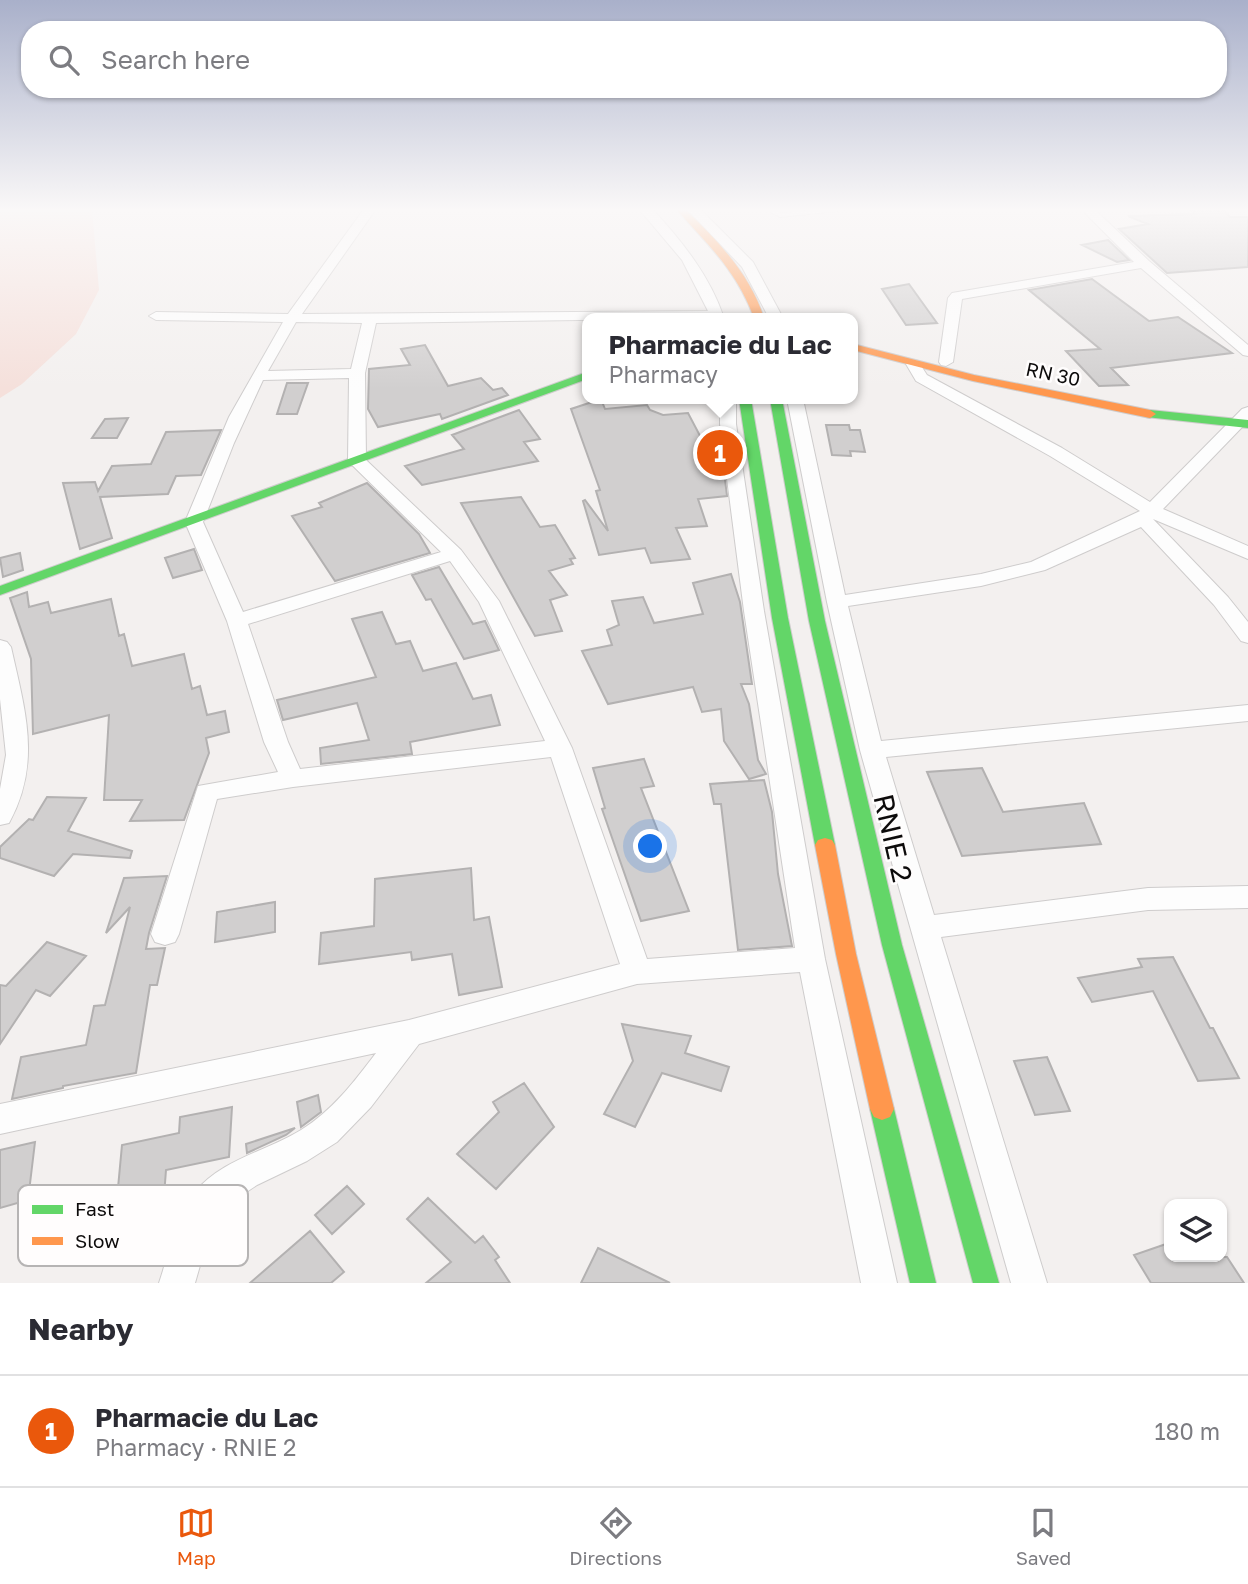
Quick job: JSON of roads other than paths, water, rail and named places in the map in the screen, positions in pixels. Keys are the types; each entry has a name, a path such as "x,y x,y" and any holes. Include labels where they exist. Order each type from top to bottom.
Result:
{"main road":[{"path":"711,269 721,284"},
{"path":"735,269 752,297 758,313"},
{"name":"RN 30","path":"858,338 946,362 1118,398 1245,417"},
{"name":"RN 30","path":"858,348 913,365 1100,406 1245,417"},
{"path":"0,591 582,378"},
{"path":"746,404 780,618 846,954 923,1283"},
{"name":"RNIE 2","path":"777,404 808,576 879,892 986,1283"}],"street":[{"path":"293,778 275,742 237,621 194,522 228,434 258,376 292,318 327,269"},
{"path":"695,269 715,313"},
{"path":"750,269 773,313"},
{"path":"946,362 957,296 1115,269"},
{"path":"1149,269 1248,352"},
{"path":"156,316 370,319 582,318"},
{"path":"370,319 357,373 357,461 454,554 489,601 560,748 637,972"},
{"path":"913,365 921,378 1056,452 1148,515 1248,553"},
{"path":"258,376 357,373"},
{"path":"728,404 728,424 754,611 811,959 879,1283"},
{"path":"796,404 837,602 872,750 922,928 1029,1283"},
{"path":"837,602 981,580 1038,566 1148,515 1245,417"},
{"path":"1148,515 1222,601 1248,636"},
{"path":"237,621 454,554"},
{"path":"0,647 7,709 18,761 16,783 9,803 0,816"},
{"path":"872,750 1248,713"},
{"path":"165,934 207,792 293,778 560,748"},
{"path":"922,928 1147,899 1248,897"},
{"path":"0,1119 409,1033 637,972 811,959"},
{"path":"228,1185 294,1153 326,1131 352,1105 409,1033"},
{"path":"177,1283 183,1266"}],"place":[{"name":"Pharmacie du Lac","path":"720,453"}]}
